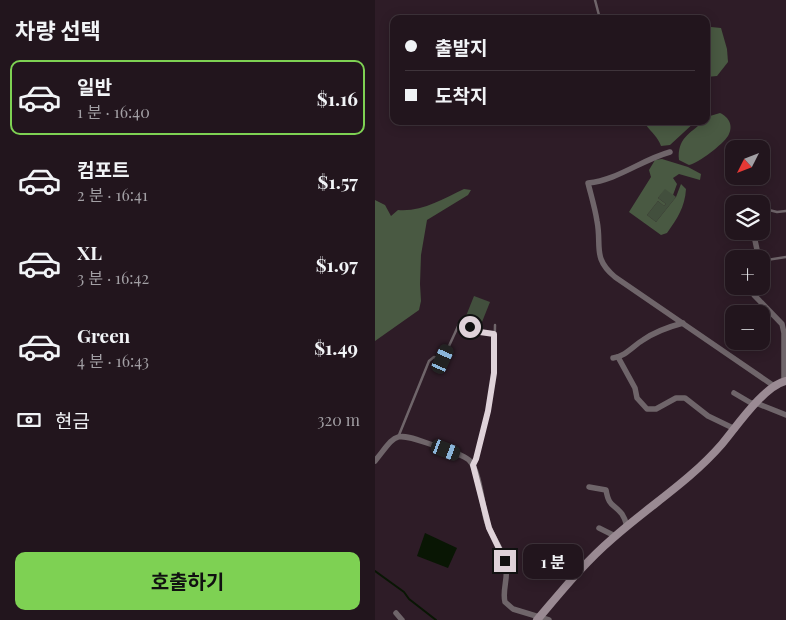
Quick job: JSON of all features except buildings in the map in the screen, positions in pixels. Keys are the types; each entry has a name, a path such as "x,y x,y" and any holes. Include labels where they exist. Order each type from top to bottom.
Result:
{"street":[{"path":"670,152 659,155 613,177 588,183 598,223 599,251 604,269 774,386"},
{"path":"539,618 591,558 627,526 696,471 756,403 774,386 785,381 782,324 754,295"},
{"path":"683,323 657,331 615,357 635,388 637,398 647,409 656,409 676,398 685,398 708,416 735,429"},
{"path":"734,393 751,403 756,403 786,415"},
{"path":"375,461 388,443 399,436 413,438 463,456 473,465 489,528 506,566 505,602 513,609 549,620"},
{"path":"589,487 606,490 611,506 623,515 627,526"},
{"path":"599,528 615,536"},
{"path":"395,613 403,620"}],"lane":[{"path":"595,0 598,15"},
{"path":"770,210 786,211"},
{"path":"770,259 786,257"},
{"path":"399,436 429,361 434,357 443,359 460,322 480,332 494,334"},
{"path":"473,465 488,411 494,373 495,325"}],"shaded area":[{"path":"710,28 721,28 727,49 728,62 717,76 710,77"},
{"path":"720,113 728,119 731,129 728,136 710,153 693,164 689,165 679,160 682,142 699,125 710,125 710,116"},
{"path":"646,125 692,125 670,145 661,146"},
{"path":"662,159 688,167 701,174 700,180 679,174 673,178 677,184 673,195 665,189 658,198 666,204 664,206 658,201 647,215 656,222 676,197 681,184 686,189 684,201 677,218 667,233 661,235 629,212 651,177 649,170 655,160"},
{"path":"665,188 676,197 656,222 647,215 658,201 664,206 666,204 658,198"},
{"path":"464,189 471,190 468,195 427,220 421,255 421,301 419,310 375,341 375,200 385,205 391,216 398,210 424,207"},
{"path":"474,296 490,302 480,327 464,321"},
{"path":"425,533 457,548 448,568 417,556"}],"waterway":[{"path":"375,571 404,592 409,599 436,620"}],"route":[{"path":"470,327 480,332 494,334 494,373 488,411 473,465 476,471 486,521 491,536 505,561"}]}
